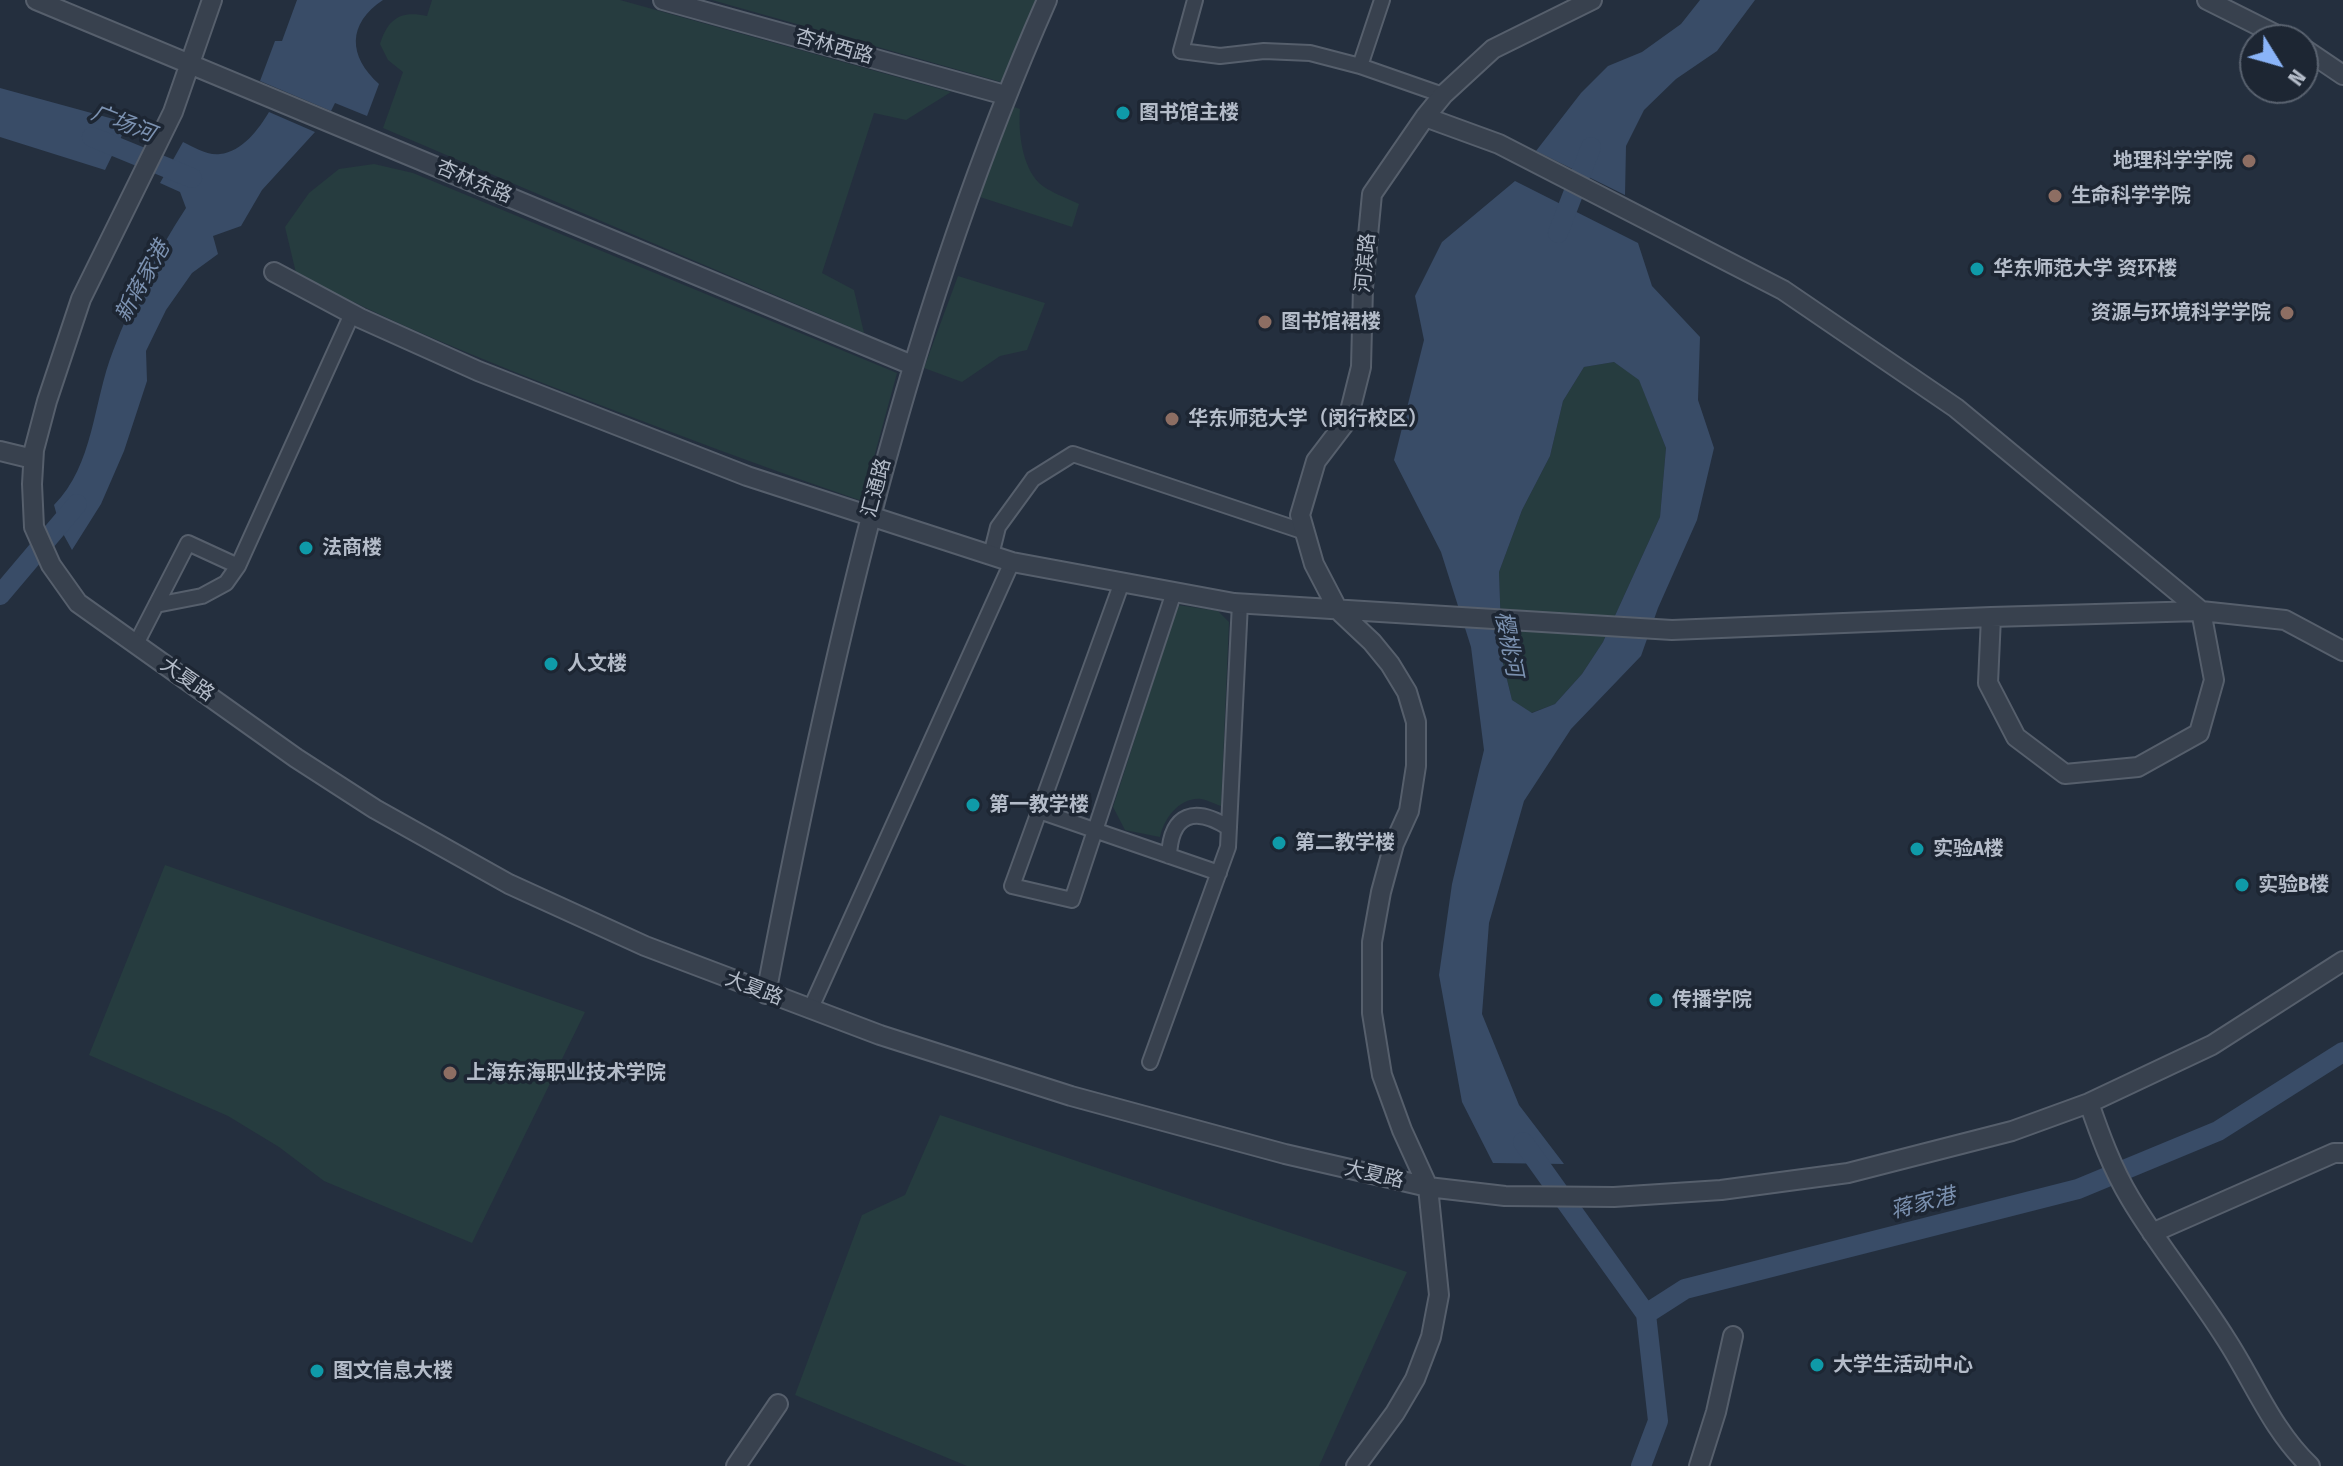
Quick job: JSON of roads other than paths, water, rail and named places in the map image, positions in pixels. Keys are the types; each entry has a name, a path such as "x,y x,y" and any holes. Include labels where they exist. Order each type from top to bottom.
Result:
{"street":[{"name":"杏林东路","path":"36,0 912,365"},
{"name":"大夏路","path":"212,0 173,112 81,299 47,401 33,459 32,484 34,527 51,565 78,603 296,758 389,817 509,884 645,946 810,1010 1071,1096 1285,1154 1428,1187 1505,1196 1614,1197 1721,1190 1848,1173 2012,1131 2089,1103 2212,1045 2343,961"},
{"name":"杏林西路","path":"663,0 1005,95"},
{"name":"汇通路","path":"766,994 806,786 870,514 912,365 1005,95 1047,0"},
{"path":"1195,0 1181,51 1220,56 1264,51 1310,53 1360,66 1443,95"},
{"path":"1360,66 1382,0"},
{"name":"河滨路","path":"1356,1466 1415,1379 1431,1337 1439,1295 1428,1187 1382,1075 1372,1013 1372,942 1394,844 1409,811 1416,766 1416,722 1407,692 1390,664 1338,610 1314,564 1300,515 1316,461 1348,419 1361,367 1363,288 1372,194 1443,95 1493,49 1592,0"},
{"path":"2207,0 2255,24"},
{"path":"2319,59 2343,75"},
{"path":"1425,117 1499,144 1783,290 1956,408 2201,611 2214,680 2199,733 2138,767 2065,774 2016,737 1988,683 1991,617"},
{"path":"274,272 352,314 478,371 733,470 1012,562 1174,592 1240,603 1672,630 2201,611 2285,620 2343,651"},
{"path":"156,605 202,596 226,583 238,566 352,314"},
{"path":"0,451 33,459"},
{"path":"991,555 998,527 1033,479 1073,454 1305,532"},
{"path":"136,644 188,543 238,566"},
{"path":"810,1010 1012,562"},
{"path":"1122,582 1012,886 1072,900 1174,592"},
{"path":"1150,1062 1228,847 1240,603"},
{"path":"1039,811 1219,873"},
{"path":"1169,856 1170,841 1179,822 1197,814 1211,817 1229,828"},
{"path":"2089,1103 2102,1141 2140,1215 2248,1373 2272,1422 2310,1466"},
{"path":"2152,1233 2334,1153 2343,1153"},
{"path":"1699,1466 1716,1412 1733,1336"},
{"path":"736,1466 778,1404"}],"water":[{"path":"297,0 383,0 363,19 356,40 361,62 379,84 367,116 335,103 331,111 260,81 275,41 282,41"},
{"path":"1700,0 1755,0 1717,51 1676,79 1644,110 1626,146 1625,195 1536,151 1581,93 1608,66 1642,52 1681,24"},
{"path":"0,88 128,123 105,170 0,137"},
{"path":"269,112 315,132 262,190 241,226 213,236 218,254 192,273 166,310 146,351 147,381 124,451 101,504 72,550 61,530 54,505 67,489 85,452 106,371 128,314 155,259 186,208 180,192 160,183 183,142 211,154 228,152 249,139"},
{"path":"1515,181 1638,243 1652,286 1700,337 1698,400 1714,448 1697,520 1658,608 1641,656 1571,729 1524,801 1489,923 1482,1014 1519,1105 1564,1164 1493,1163 1462,1102 1439,975 1452,884 1484,750 1471,647 1441,552 1394,460 1424,340 1415,296 1442,242","holes":["1614,362 1639,380 1666,448 1660,517 1603,642 1582,674 1555,704 1532,713 1512,700 1502,659 1499,572 1522,510 1550,456 1563,401 1584,367"]}],"waterway":[{"name":"广场河","path":"92,137 192,178"},
{"name":"樱桃河","path":"1558,233 1591,147"},
{"name":"新蒋家港","path":"0,595 77,504"},
{"name":"蒋家港","path":"1641,1466 1658,1421 1646,1314 1685,1289 2078,1189 2218,1131 2343,1052"},
{"name":"樱桃河","path":"1523,1142 1646,1314"}],"place":[{"name":"图书馆主楼","path":"1123,113"},
{"name":"地理科学学院","path":"2249,161"},
{"name":"生命科学学院","path":"2055,196"},
{"name":"华东师范大学 资环楼","path":"1977,269"},
{"name":"资源与环境科学学院","path":"2287,313"},
{"name":"图书馆裙楼","path":"1265,322"},
{"name":"华东师范大学（闵行校区）","path":"1172,419"},
{"name":"法商楼","path":"306,548"},
{"name":"人文楼","path":"551,664"},
{"name":"第一教学楼","path":"973,805"},
{"name":"第二教学楼","path":"1279,843"},
{"name":"实验A楼","path":"1917,849"},
{"name":"实验B楼","path":"2242,885"},
{"name":"传播学院","path":"1656,1000"},
{"name":"上海东海职业技术学院","path":"450,1073"},
{"name":"大学生活动中心","path":"1817,1365"},
{"name":"图文信息大楼","path":"317,1371"}]}
